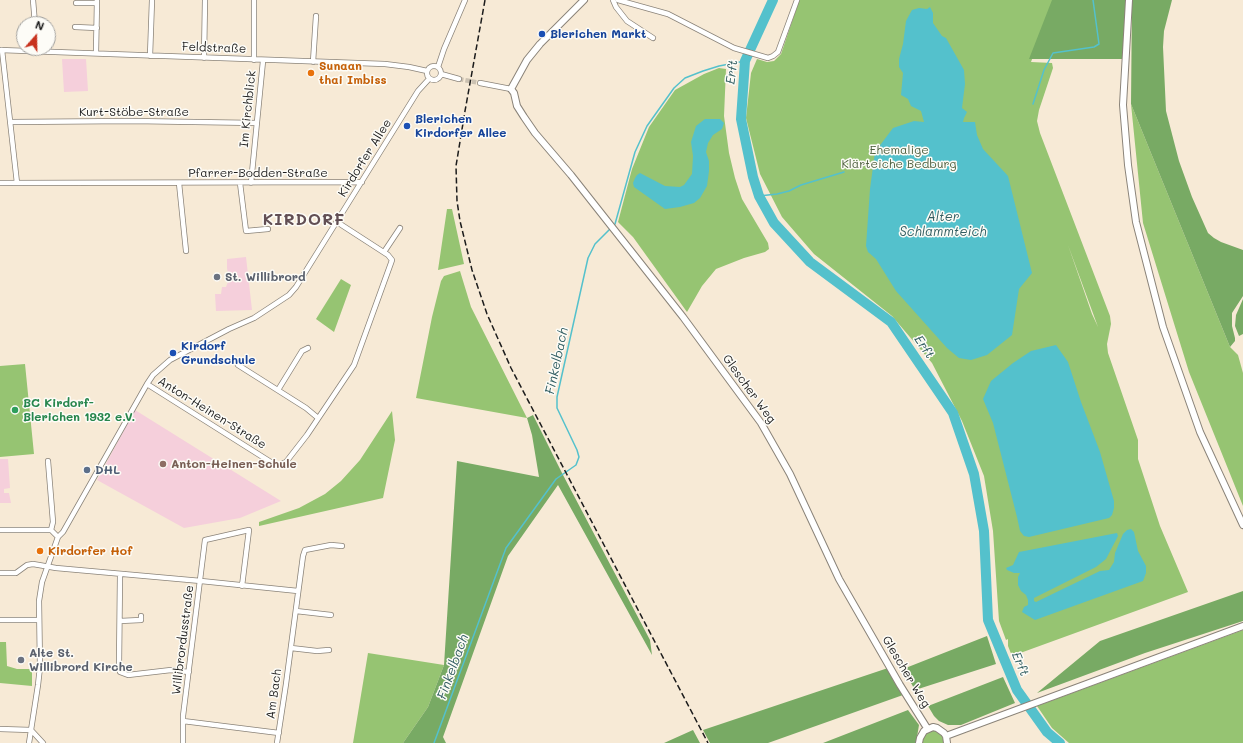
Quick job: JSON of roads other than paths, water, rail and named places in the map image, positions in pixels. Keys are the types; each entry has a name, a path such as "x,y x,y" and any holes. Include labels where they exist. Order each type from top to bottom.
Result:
{"main road":[{"path":"511,89 527,60 540,44 584,0"},
{"path":"1129,0 1123,105 1128,165 1136,222 1166,334 1200,432 1243,526"},
{"name":"Glescher Weg","path":"511,89 524,117 683,317 765,430 790,474 839,580 900,685 927,728"},
{"path":"919,743 921,734 927,728 937,728 944,733 947,740 1014,711 1243,626"}],"street":[{"path":"33,0 34,16"},
{"path":"150,56 152,0"},
{"path":"204,58 205,0"},
{"path":"254,0 254,60"},
{"path":"438,67 431,67 427,71 427,76 429,78 436,80 440,78 441,74 438,67 465,0"},
{"path":"613,0 616,7 627,21 653,38"},
{"path":"618,0 668,14 737,49 762,58 768,58 778,52 797,0"},
{"path":"76,3 97,2 96,53"},
{"path":"313,62 316,16"},
{"path":"76,27 96,28"},
{"path":"1,50 17,183"},
{"name":"Feldstraße","path":"1,50 16,50"},
{"name":"Feldstraße","path":"56,51 263,61 385,64 427,71"},
{"name":"Im Kirchblick","path":"251,183 263,61"},
{"path":"441,74 458,79"},
{"name":"Kirdorfer Allee","path":"29,743 40,662 40,591 47,566 58,537 65,528 146,384 153,375 170,360 229,329 254,318 280,301 296,287 418,91 429,78"},
{"path":"480,83 511,89"},
{"name":"Kurt-Stöbe-Straße","path":"10,122 257,122"},
{"name":"Pfarrer-Bodden-Straße","path":"0,183 362,182"},
{"name":"Pfarrer-Bodden-Straße","path":"179,183 186,251"},
{"path":"240,183 246,232 268,229"},
{"path":"337,222 384,252 400,228"},
{"name":"Anton-Heinen-Straße","path":"146,384 277,466 286,462 307,435 354,365 392,264 392,260 384,252"},
{"path":"278,390 302,350 308,348"},
{"path":"238,365 306,408 318,418"},
{"path":"48,461 53,522 51,530"},
{"path":"0,530 51,530 58,537"},
{"name":"Willibrordusstraße","path":"183,743 183,721 205,540 249,530 242,586"},
{"name":"Am Bach","path":"277,743 303,556 305,550 330,545 342,546"},
{"path":"0,573 16,573 30,564 120,575 298,591"},
{"path":"120,575 120,672 128,675 171,670 189,672"},
{"path":"296,611 331,615"},
{"path":"0,620 39,620"},
{"path":"120,621 141,620"},
{"path":"291,648 317,651 329,650"},
{"path":"183,721 279,733"},
{"path":"0,729 31,730 43,743"}],"water":[{"name":"Alter Schlammteich","path":"930,7 933,13 933,23 942,36 946,38 964,70 965,84 962,108 967,112 963,122 975,122 977,135 983,149 1008,176 1032,273 1019,289 1012,335 987,355 971,360 959,358 947,348 896,291 876,259 868,252 866,246 870,189 875,152 893,128 914,121 924,122 921,111 911,106 908,99 901,95 903,73 899,67 899,59 903,44 906,21 912,10 919,8 927,9"},
{"path":"705,119 720,119 724,123 722,129 713,135 708,143 706,152 709,161 707,186 700,198 694,203 665,209 634,187 633,183 635,178 640,173 665,186 680,187 684,185 692,174 693,156 691,142 696,126"},
{"path":"1056,345 1068,362 1100,452 1114,501 1114,508 1112,515 1109,518 1029,537 1024,536 1020,531 993,423 983,399 991,381 1013,363 1031,351"},
{"path":"1131,529 1134,532 1138,551 1146,566 1146,573 1143,581 1035,620 1022,612 1024,607 1028,605 1028,600 1018,585 1018,577 1020,573 1014,573 1006,568 1013,565 1019,552 1117,533 1118,536 1106,559 1096,567 1034,598 1034,601 1036,602 1100,571 1109,570 1114,562 1115,553 1123,534 1127,530"}],"waterway":[{"name":"Erft","path":"773,0 745,61 741,119 753,177 759,196 774,223 810,262 891,322 953,413 974,474 984,531 988,620 1017,690 1047,732 1060,743"},
{"path":"1033,104 1044,70 1053,53 1094,47 1099,44 1093,0"},
{"name":"Finkelbach","path":"613,226 615,224 635,152 647,126 674,88 685,78 703,71 745,61"},
{"path":"759,196 789,191 801,185 844,172"},
{"name":"Finkelbach","path":"434,743 506,548 556,479 576,465 579,457 557,408 557,397 588,258 595,244 610,229"}],"tunnel":[{"path":"459,79 480,83"}],"railway":[{"path":"485,0 456,166 457,201 460,221 472,270 487,314 511,368 708,743"}],"place":[{"name":"Blerichen Markt","path":"542,34"},
{"name":"Sunaan thai Imbiss","path":"311,73"},
{"name":"Blerichen Kirdorfer Allee","path":"407,126"},
{"name":"St. Willibrord","path":"217,277"},
{"name":"Kirdorf Grundschule","path":"173,353"},
{"name":"BC Kirdorf- Blerichen 1932 e.V.","path":"15,410"},
{"name":"Anton-Heinen-Schule","path":"163,464"},
{"name":"DHL","path":"87,470"},
{"name":"Kirdorfer Hof","path":"40,551"},
{"name":"Alte St. Willibrord Kirche","path":"21,660"}],"district":[{"name":"KIRDORF","path":"304,220"}],"park label":[{"name":"Ehemalige Klärteiche Bedburg","path":"899,157"}]}
